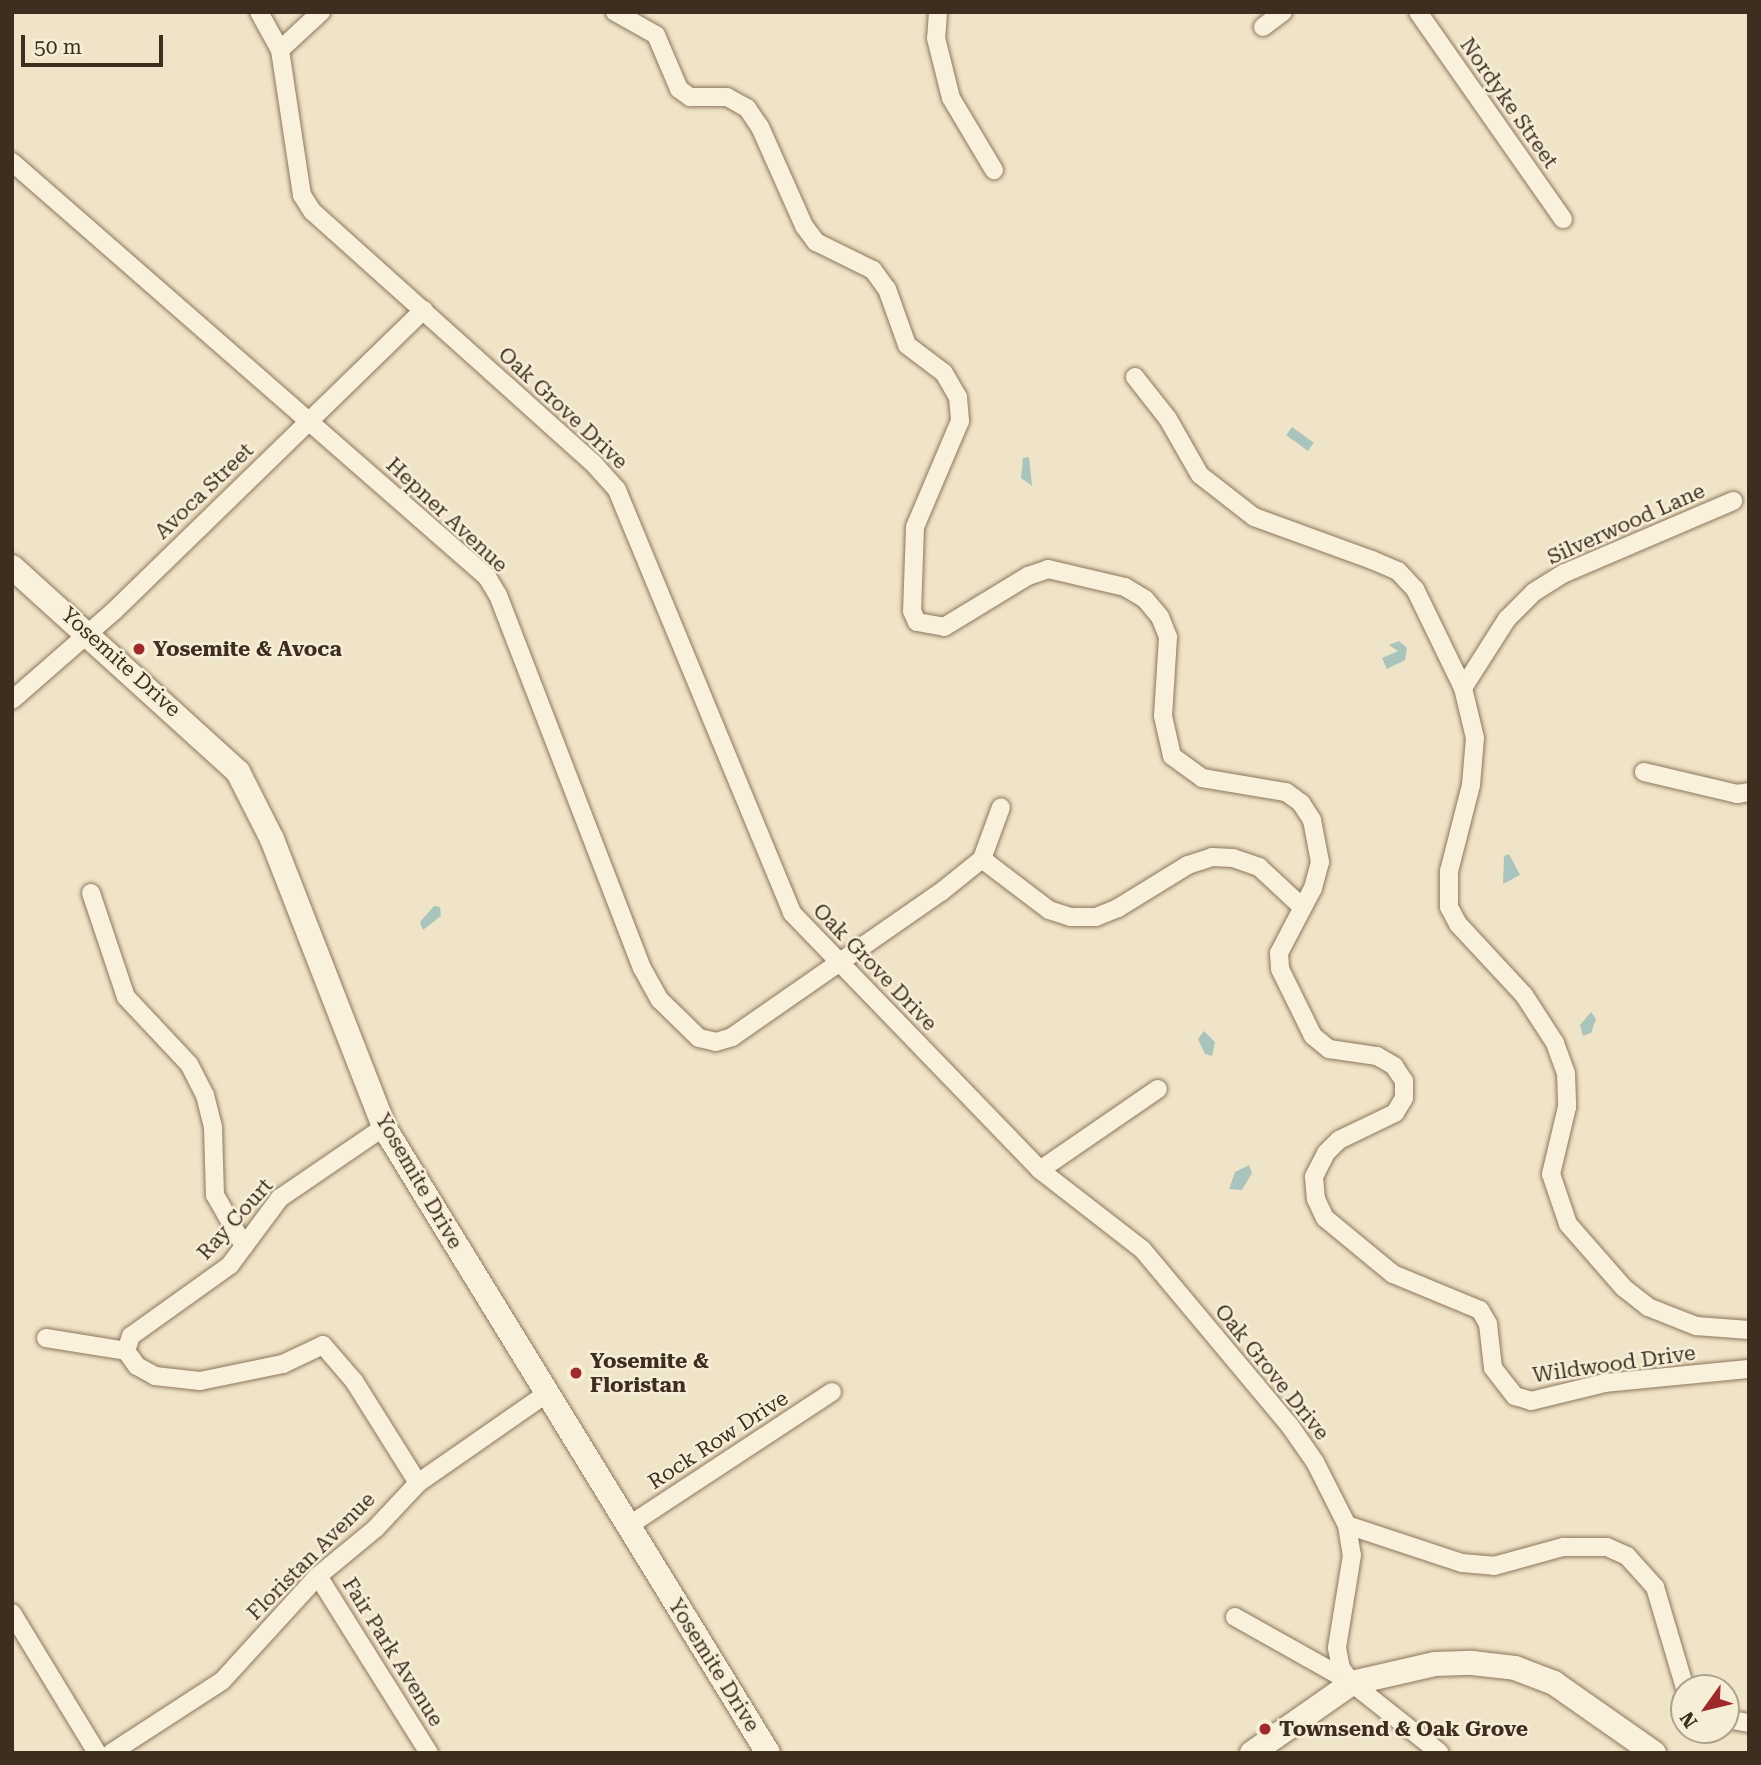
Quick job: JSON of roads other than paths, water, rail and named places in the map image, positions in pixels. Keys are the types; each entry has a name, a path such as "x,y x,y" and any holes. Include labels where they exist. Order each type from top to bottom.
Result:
{"street":[{"name":"Oak Grove Drive","path":"259,12 281,50 302,195 312,211 424,310 617,490 642,542 784,900 837,961 1040,1170 1142,1249 1290,1426 1321,1473 1347,1525 1352,1555 1349,1591 1337,1652 1341,1668 1352,1683 1440,1753"},
{"path":"281,50 321,12"},
{"name":"Wildwood Drive","path":"615,12 656,35 679,89 690,97 727,97 747,108 760,127 804,226 816,242 873,270 887,289 907,345 944,373 958,397 960,421 915,527 912,611 917,622 944,627 1028,576 1048,569 1125,587 1145,599 1160,617 1168,637 1164,716 1172,756 1202,778 1286,792 1301,803 1312,820 1320,862 1279,953 1280,969 1306,1025 1329,1049 1377,1056 1394,1066 1404,1081 1404,1097 1395,1113 1339,1140 1326,1153 1314,1177 1316,1199 1340,1234 1401,1278 1479,1310 1488,1324 1493,1368 1502,1383 1523,1399 1553,1399 1605,1384 1749,1368"},
{"path":"938,12 936,38 951,98 993,170"},
{"path":"1263,27 1283,12"},
{"name":"Nordyke Street","path":"1418,12 1563,219"},
{"name":"Hepner Avenue","path":"12,162 487,577 498,595 642,968 681,1024 699,1038 716,1042 732,1037 837,961"},
{"name":"Avoca Street","path":"12,699 88,632 424,310"},
{"path":"1135,377 1168,419 1200,475 1254,517 1398,571 1428,612 1462,688 1475,737 1471,785 1449,871 1449,907 1458,924 1524,995 1555,1042 1566,1073 1567,1107 1551,1174 1568,1224 1624,1288 1648,1307 1696,1326 1749,1330"},
{"name":"Silverwood Lane","path":"1462,688 1507,619 1534,592 1565,573 1733,501"},
{"name":"Yosemite Drive","path":"12,567 221,752 252,794 384,1127 768,1753"},
{"path":"1644,772 1737,794 1749,792"},
{"path":"837,961 941,892 982,859 1001,807"},
{"path":"982,859 1049,910 1070,917 1096,917 1118,908 1188,865 1212,858 1233,858 1259,867 1302,907"},
{"path":"91,892 126,997 182,1055 205,1095 213,1128 215,1195 244,1245"},
{"path":"1040,1170 1158,1089"},
{"name":"Ray Court","path":"126,1351 131,1336 230,1265 280,1198 384,1127"},
{"path":"46,1338 126,1351 137,1366 155,1376 200,1381 261,1371 323,1345 354,1381 418,1483"},
{"name":"Rock Row Drive","path":"628,1526 832,1392"},
{"name":"Floristan Avenue","path":"111,1753 222,1681 318,1576 375,1529 418,1483 546,1394"},
{"path":"1347,1525 1462,1563 1494,1566 1563,1547 1607,1547 1626,1556 1655,1587 1681,1674"},
{"name":"Fair Park Avenue","path":"318,1576 429,1753"},
{"path":"12,1613 97,1753"},
{"path":"1235,1616 1352,1683"},
{"path":"1252,1753 1352,1683 1435,1664 1515,1668 1554,1683 1654,1753"}],"water":[{"path":"1292,427 1314,443 1308,451 1286,435"},
{"path":"1029,457 1032,486 1021,478 1023,458"},
{"path":"1399,641 1407,648 1405,660 1387,669 1382,658 1398,651 1389,645"},
{"path":"1509,854 1520,875 1503,884 1504,856"},
{"path":"434,906 440,907 441,916 423,930 420,922"},
{"path":"1591,1012 1596,1019 1591,1033 1583,1036 1580,1025"},
{"path":"1204,1031 1215,1042 1212,1056 1205,1054 1198,1039"},
{"path":"1249,1165 1252,1173 1242,1190 1229,1189 1235,1172"}],"place":[{"name":"Yosemite & Avoca","path":"139,649"},
{"name":"Yosemite & Floristan","path":"576,1373"},
{"name":"Townsend & Oak Grove","path":"1265,1729"}]}
